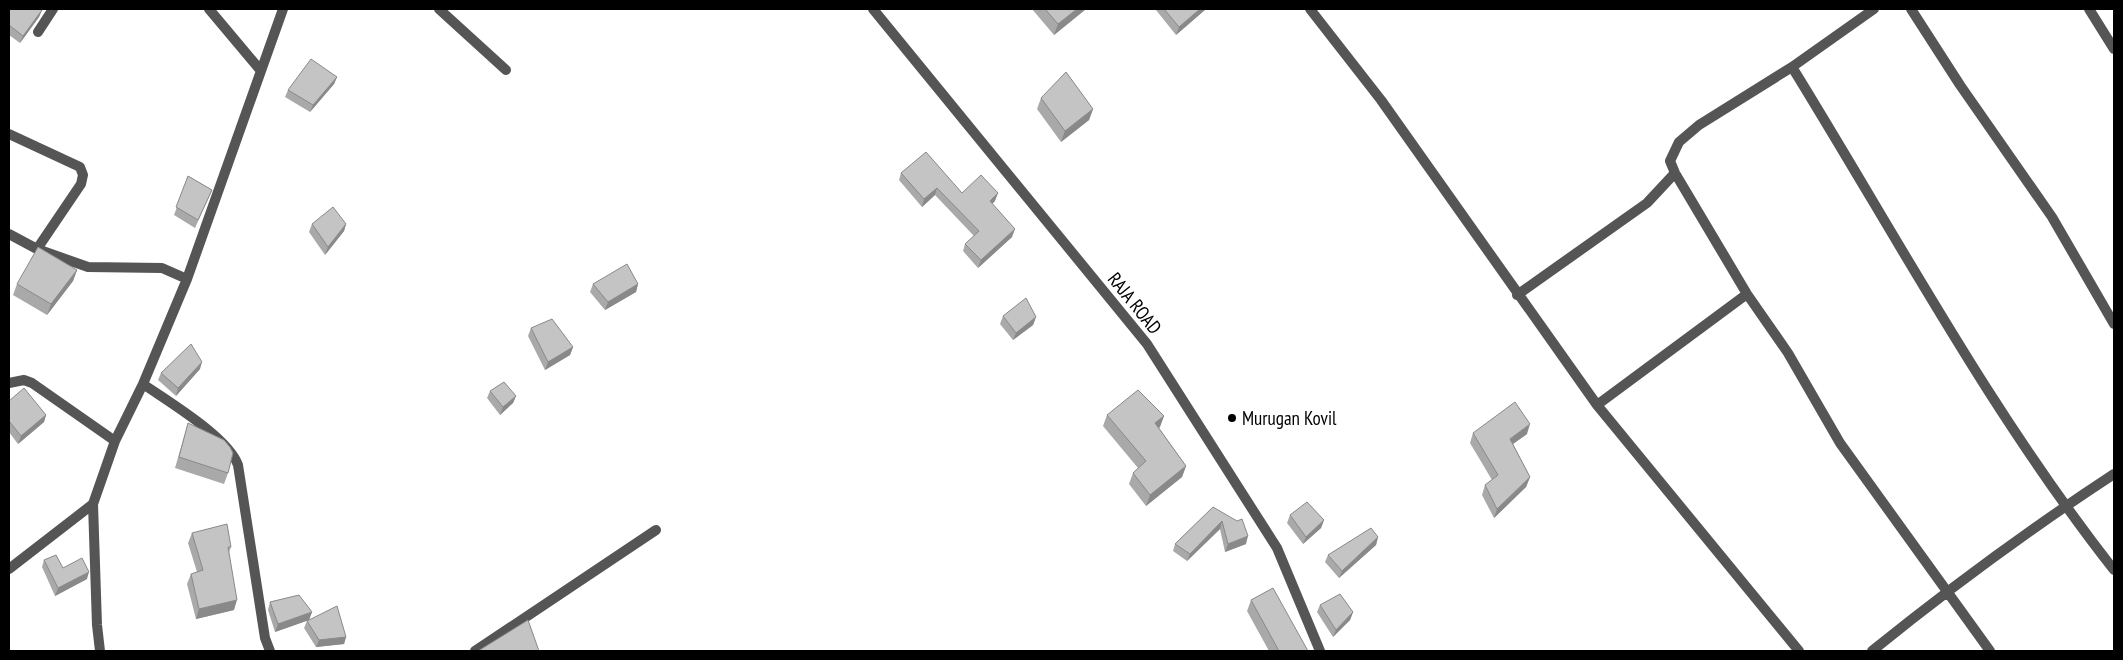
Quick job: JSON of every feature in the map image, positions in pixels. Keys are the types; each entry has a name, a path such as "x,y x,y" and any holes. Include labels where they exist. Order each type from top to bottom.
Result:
{"street":[{"path":"38,32 53,9"},
{"path":"209,9 261,71"},
{"path":"100,651 97,625 93,504 115,441 143,384 187,279 283,9"},
{"path":"439,9 506,70"},
{"name":"RAJA ROAD","path":"874,9 1147,344 1277,548 1320,651"},
{"path":"1310,9 1381,100 1517,295 1597,404 1799,651"},
{"path":"1874,9 1792,66 1699,125 1679,142 1670,160 1747,294 1788,354 1840,443 1990,651"},
{"path":"1910,9 1960,85 2052,217 2114,324"},
{"path":"2090,9 2114,49"},
{"path":"1792,66 1868,188 1936,309 2011,427 2065,507 2114,570"},
{"path":"9,134 80,167 83,175 81,184 37,249"},
{"path":"1517,295 1647,202 1676,173"},
{"path":"11,238 88,267 162,268 187,279"},
{"path":"1597,404 1747,294"},
{"path":"9,383 24,380 32,383 115,441"},
{"path":"143,384 194,419 234,454 238,465 265,638 270,651"},
{"path":"1872,651 1946,592 2114,474"},
{"path":"9,569 93,504"},
{"path":"476,651 656,530"}],"building":[{"path":"9,9 42,10 23,36 9,25"},
{"path":"1045,9 1077,9 1058,24"},
{"path":"1164,9 1200,9 1179,27"},
{"path":"311,59 337,77 313,105 288,90"},
{"path":"1066,72 1093,109 1065,131 1041,98"},
{"path":"926,152 962,193 981,175 998,193 990,201 1015,229 981,260 965,244 979,231 937,188 924,199 901,173"},
{"path":"188,176 212,190 198,220 176,207"},
{"path":"333,207 346,224 328,247 312,224"},
{"path":"38,247 77,270 51,304 17,284"},
{"path":"627,264 638,284 608,302 593,284"},
{"path":"1026,298 1036,317 1016,333 1003,316"},
{"path":"552,319 573,347 548,362 531,328"},
{"path":"191,344 202,362 178,388 161,373"},
{"path":"504,382 516,396 503,407 490,391"},
{"path":"24,388 46,415 21,436 9,421 9,401"},
{"path":"1138,390 1164,416 1155,423 1186,466 1150,495 1133,473 1146,461 1107,415"},
{"path":"1515,402 1530,424 1510,439 1530,477 1497,509 1485,485 1498,475 1473,433"},
{"path":"188,423 224,440 230,447 233,453 228,473 179,457"},
{"path":"1307,502 1324,520 1306,537 1290,515"},
{"path":"1213,507 1237,521 1242,519 1248,536 1228,544 1222,521 1190,554 1175,544"},
{"path":"227,524 231,547 228,547 237,600 199,609 191,574 203,570 192,533"},
{"path":"1371,528 1378,537 1342,571 1328,555"},
{"path":"56,555 63,568 82,558 89,572 58,588 44,560"},
{"path":"1273,588 1308,651 1279,651 1251,600"},
{"path":"1340,594 1353,612 1336,630 1320,605"},
{"path":"299,595 312,612 278,624 270,602"},
{"path":"337,606 346,637 319,640 307,621"},
{"path":"528,620 539,651 478,651"}],"place":[{"name":"Murugan Kovil","path":"1232,418"}]}
